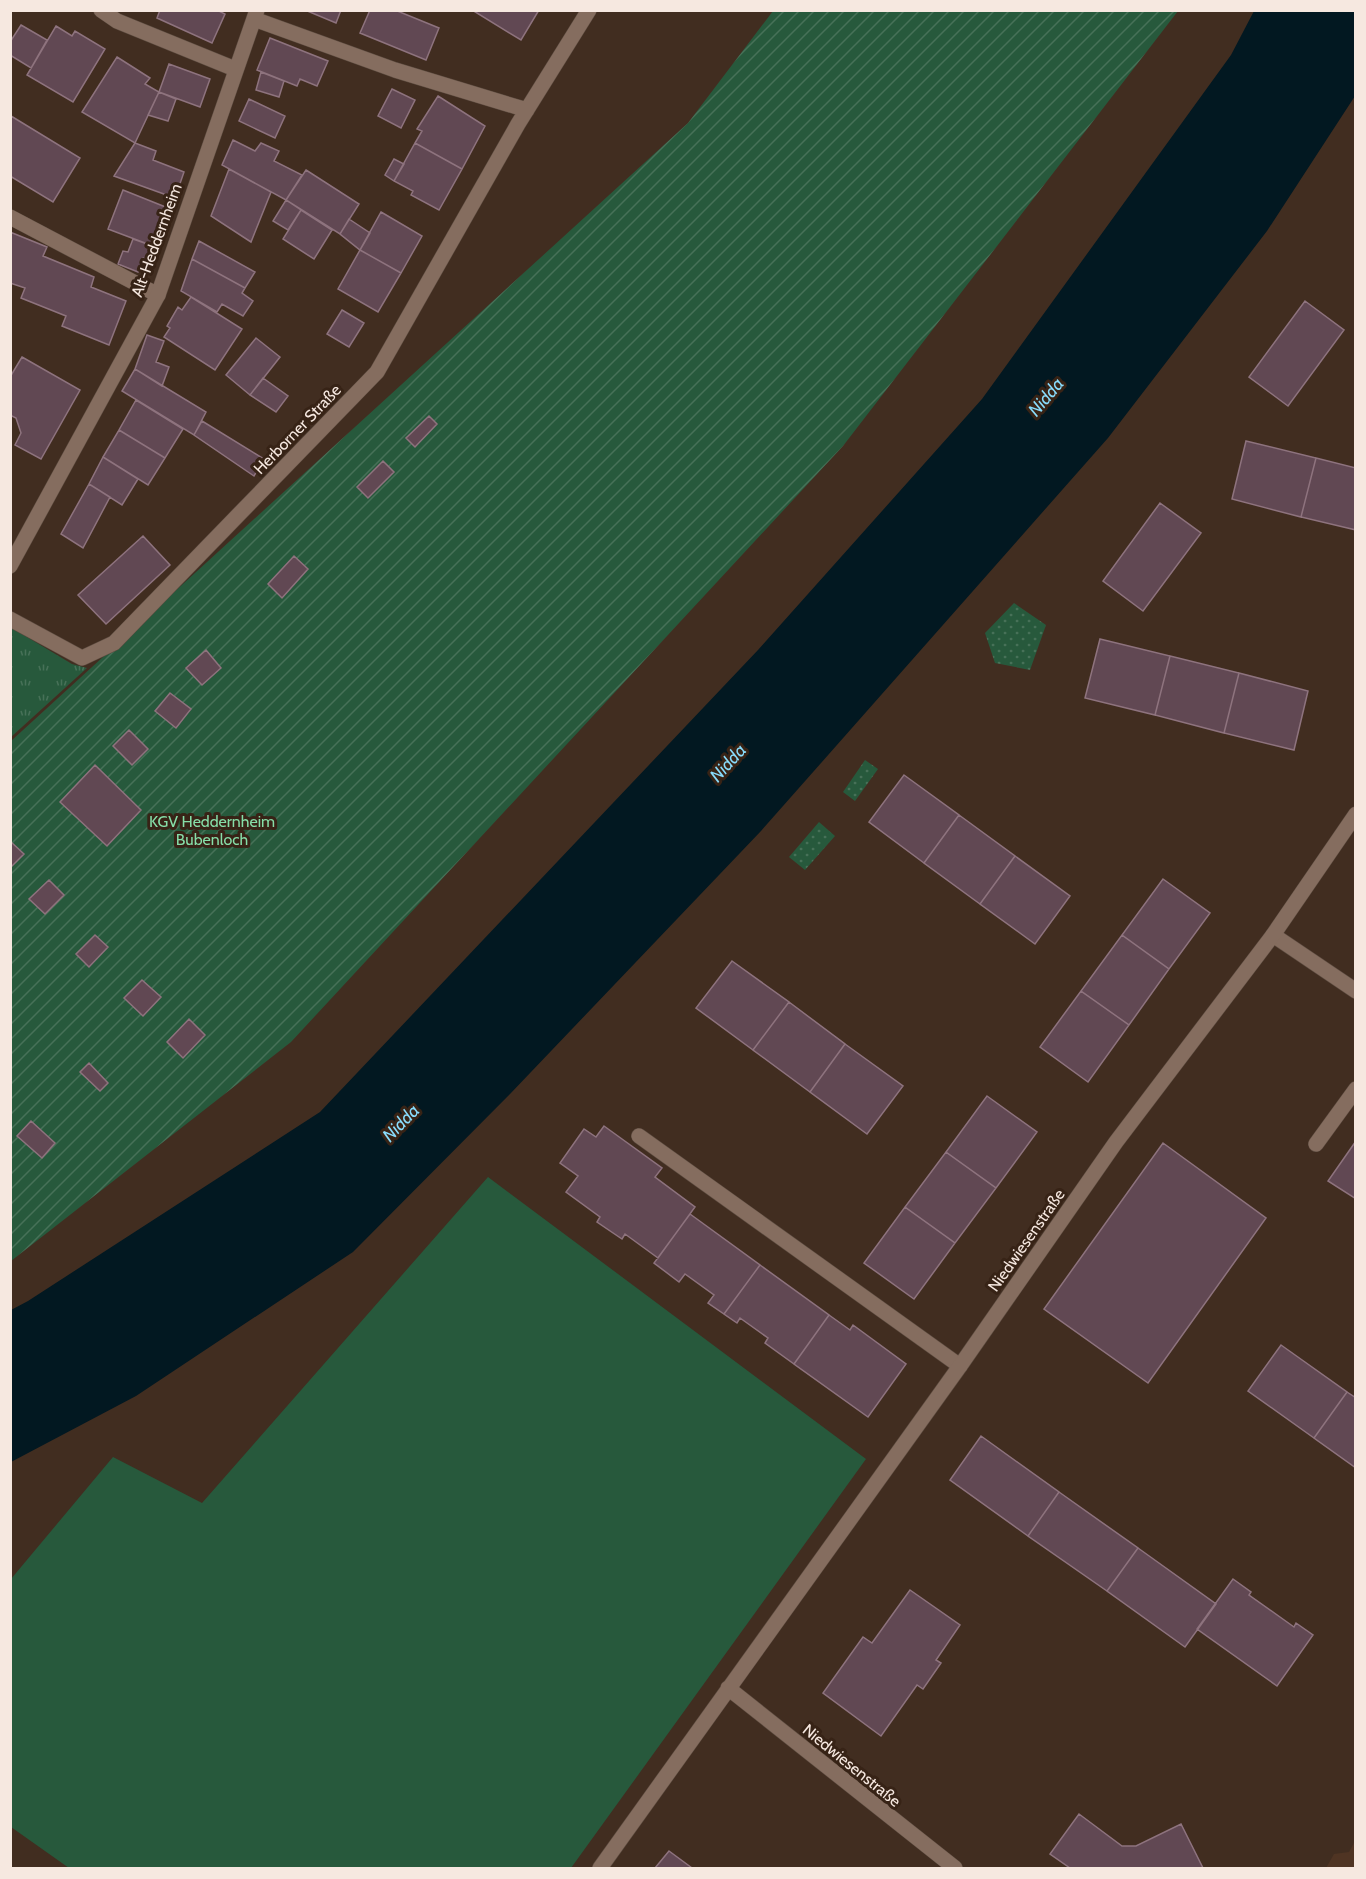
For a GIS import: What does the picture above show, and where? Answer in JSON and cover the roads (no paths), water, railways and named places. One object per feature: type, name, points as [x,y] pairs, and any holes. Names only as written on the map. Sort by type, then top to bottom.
[{"type":"street","points":[[101,10],[117,21],[235,69]]},
{"type":"street","name":"Herborner Straße","points":[[10,619],[82,658],[114,643],[377,372],[527,110],[589,10]]},
{"type":"street","points":[[256,15],[395,70],[527,110]]},
{"type":"street","name":"Alt-Heddernheim","points":[[10,566],[158,295],[235,69],[256,15]]},
{"type":"street","points":[[10,217],[158,295]]},
{"type":"street","name":"Niedwiesenstraße","points":[[600,1869],[960,1366],[1116,1142],[1273,935],[1356,814]]},
{"type":"street","points":[[1273,935],[1356,991]]},
{"type":"street","points":[[1316,1144],[1356,1089]]},
{"type":"street","points":[[639,1136],[960,1366]]},
{"type":"street","name":"Niedwiesenstraße","points":[[729,1688],[955,1869]]},
{"type":"water","name":"Nidda","points":[[1254,11],[1355,11],[1355,96],[1267,231],[1108,438],[761,831],[510,1094],[353,1252],[136,1396],[11,1462],[11,1310],[320,1112],[758,650],[982,399],[1231,55]]},
{"type":"park label","name":"KGV Heddernheim Bubenloch","points":[[212,830]]}]
